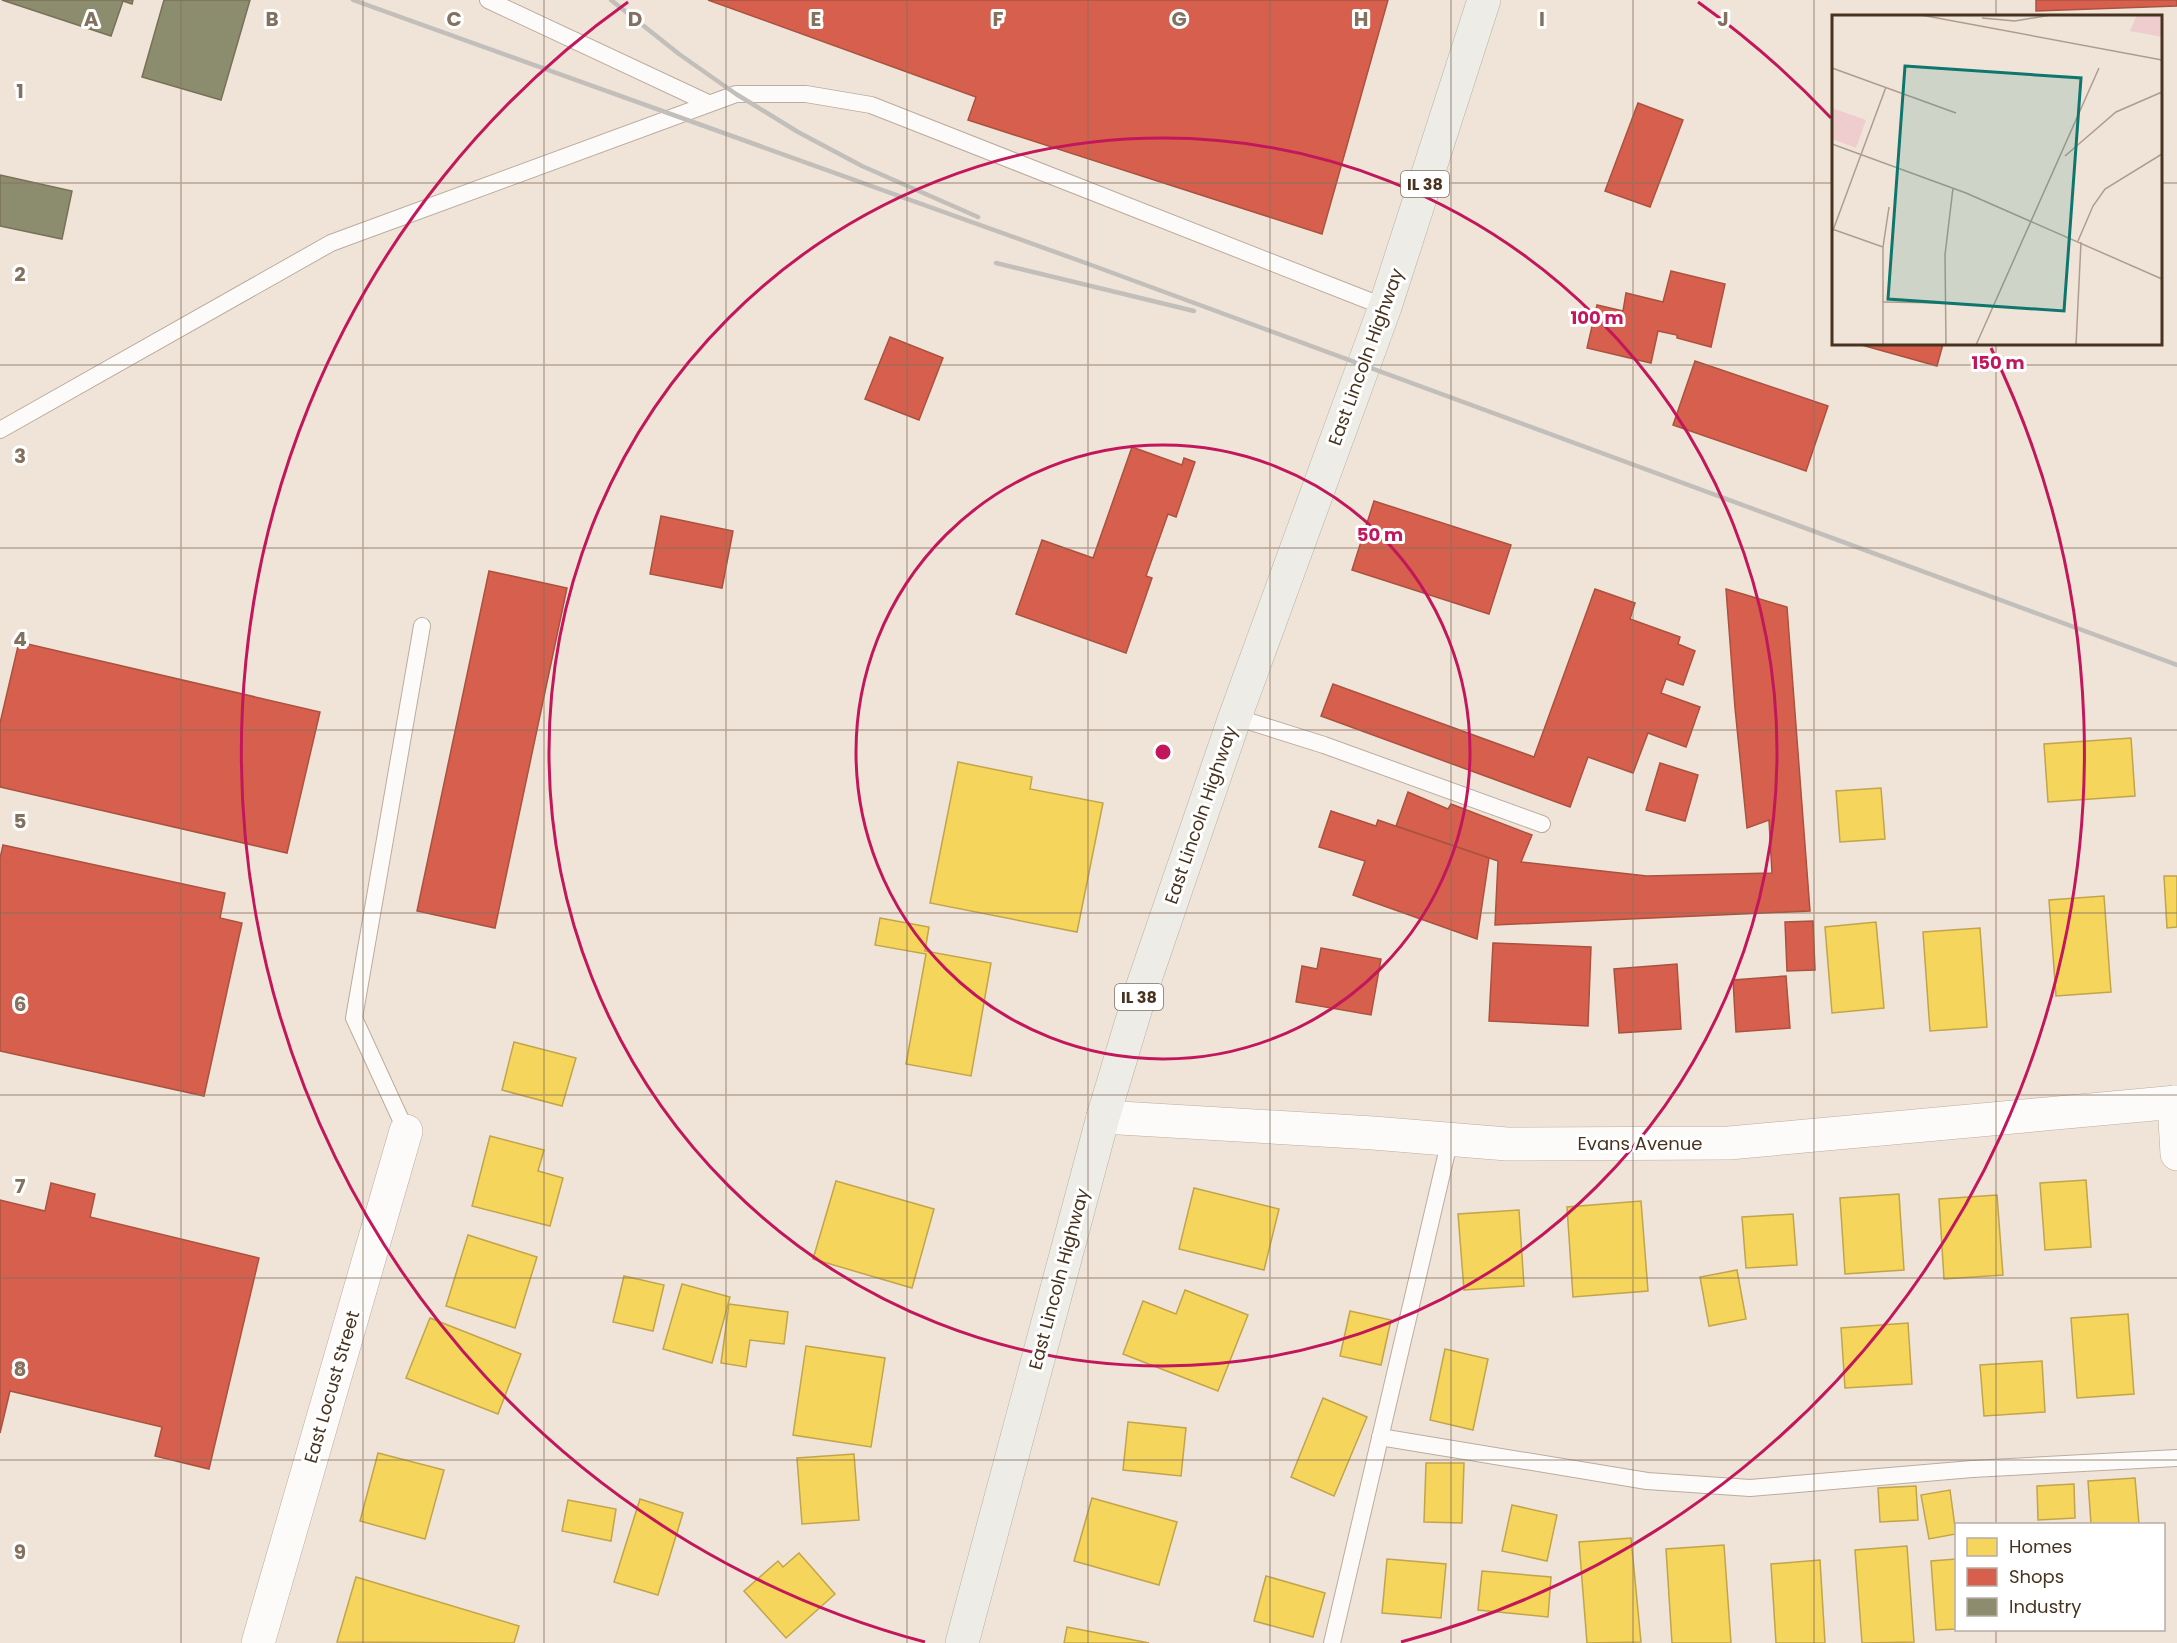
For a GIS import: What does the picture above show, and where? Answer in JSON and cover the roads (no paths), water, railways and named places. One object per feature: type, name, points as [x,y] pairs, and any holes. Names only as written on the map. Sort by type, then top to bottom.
[{"type":"main road","name":"East Lincoln Highway","points":[[962,1643],[1103,1117],[1141,991],[1235,717],[1385,307],[1484,0]]},
{"type":"street","name":"Evans Avenue","points":[[1103,1117],[1508,1144],[1729,1143],[2175,1102]]},
{"type":"street","points":[[2175,1102],[2177,1154]]},
{"type":"street","name":"East Locust Street","points":[[258,1643],[406,1131]]},
{"type":"lane","points":[[488,0],[708,103]]},
{"type":"lane","points":[[0,430],[331,243],[736,94],[806,94],[871,105],[1385,307]]},
{"type":"lane","points":[[406,1131],[354,1018],[422,626]]},
{"type":"lane","points":[[1235,717],[1324,745],[1542,824]]},
{"type":"lane","points":[[1332,1643],[1450,1139]]},
{"type":"lane","points":[[1380,1437],[1647,1481],[1750,1488],[1972,1469],[2177,1458]]},
{"type":"railway","points":[[353,0],[1083,262],[2177,665]]},
{"type":"railway","points":[[611,0],[679,54],[736,94],[798,132],[862,166],[978,217]]},
{"type":"railway","points":[[996,263],[1194,311]]}]
